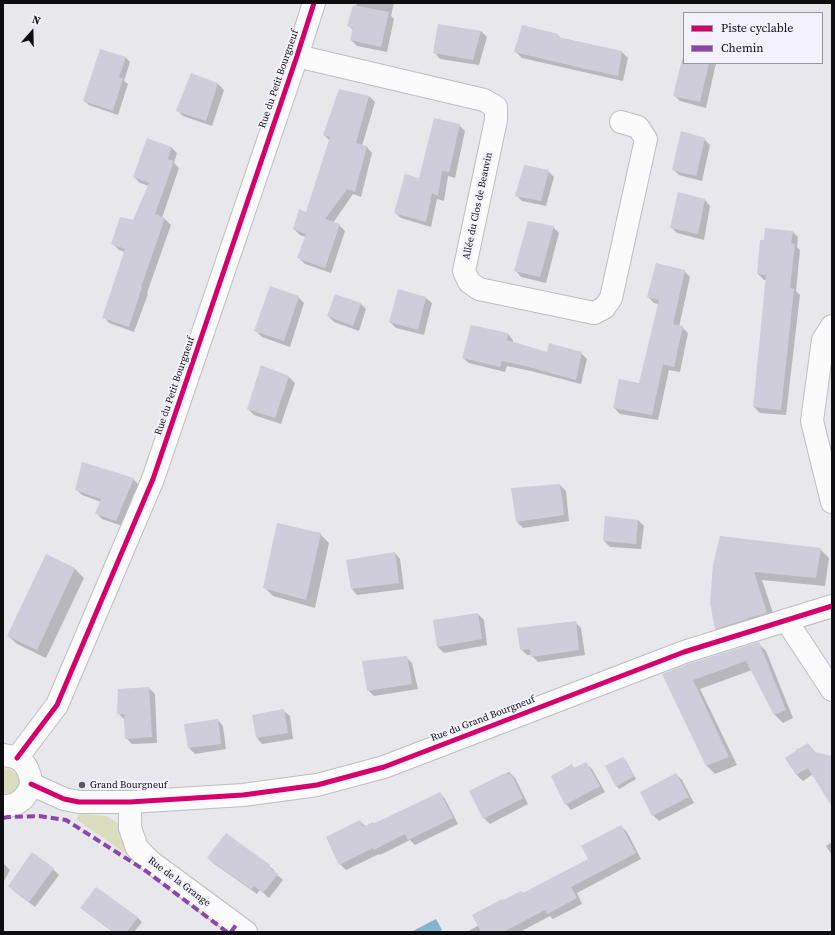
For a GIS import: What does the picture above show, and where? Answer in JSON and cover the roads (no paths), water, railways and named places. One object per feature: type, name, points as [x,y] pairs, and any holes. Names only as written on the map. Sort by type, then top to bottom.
[{"type":"street","name":"Rue du Petit Bourgneuf","points":[[31,784],[27,768],[22,761],[10,757],[57,705],[153,479],[314,3]]},
{"type":"street","name":"Allée du Clos de Beauvin","points":[[297,56],[484,100],[496,107],[496,120],[464,271],[469,282],[479,289],[594,313],[604,308],[611,298],[646,139],[638,127],[621,122]]},
{"type":"street","points":[[832,326],[823,340],[812,421],[832,502]]},
{"type":"street","name":"Rue du Grand Bourgneuf","points":[[130,802],[243,795],[317,785],[384,767],[684,652],[832,606]]},
{"type":"street","points":[[786,620],[832,690]]},
{"type":"street","points":[[3,806],[16,804],[23,799],[31,784],[64,799],[79,802],[130,802]]},
{"type":"street","name":"Rue de la Grange","points":[[130,802],[130,828],[137,848],[151,862],[246,932]]},
{"type":"water","points":[[436,919],[442,930],[438,932],[411,932]]},
{"type":"place","name":"Grand Bourgneuf","points":[[82,785]]}]
